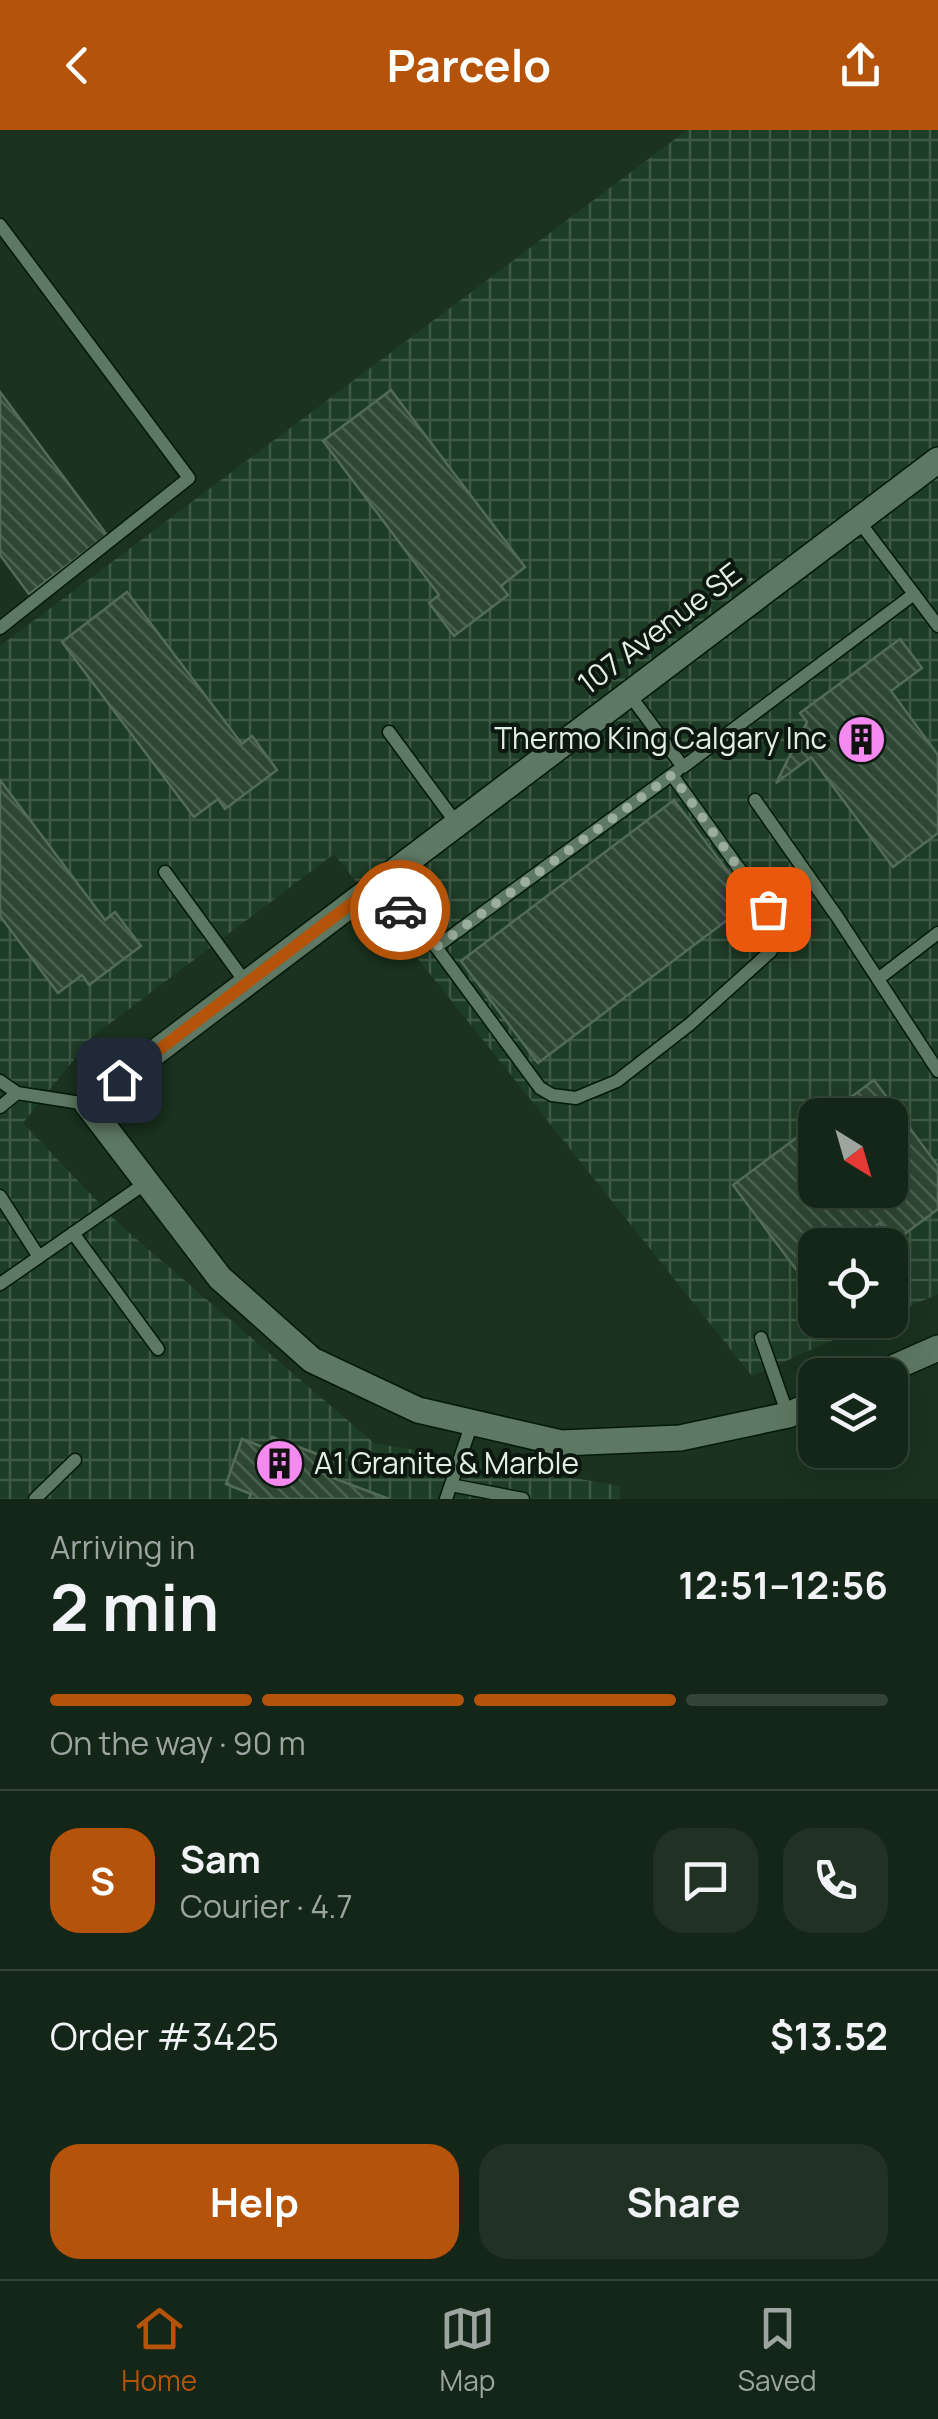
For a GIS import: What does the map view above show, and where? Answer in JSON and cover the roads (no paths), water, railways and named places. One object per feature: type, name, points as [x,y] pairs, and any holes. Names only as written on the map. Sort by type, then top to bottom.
[{"type":"street","name":"107 Avenue SE","points":[[87,1104],[938,460]]},
{"type":"street","points":[[87,1104],[220,1278],[312,1360],[418,1410],[561,1443],[680,1438],[798,1410]]},
{"type":"street","points":[[908,1361],[938,1348]]},
{"type":"lane","points":[[0,226],[189,478],[0,628]]},
{"type":"lane","points":[[858,520],[938,626]]},
{"type":"lane","points":[[436,947],[914,594]]},
{"type":"lane","points":[[376,885],[436,947],[540,1088],[552,1095],[576,1098],[617,1081],[690,1024],[771,951],[768,909],[629,694]]},
{"type":"lane","points":[[390,732],[458,824]]},
{"type":"lane","points":[[755,800],[938,1071]]},
{"type":"lane","points":[[165,872],[246,983]]},
{"type":"lane","points":[[878,979],[938,932]]},
{"type":"lane","points":[[0,1081],[16,1093],[87,1104]]},
{"type":"lane","points":[[0,1107],[16,1093]]},
{"type":"lane","points":[[0,1284],[147,1182]]},
{"type":"lane","points":[[0,1196],[39,1257]]},
{"type":"lane","points":[[73,1233],[158,1348]]},
{"type":"lane","points":[[760,1338],[788,1415]]},
{"type":"lane","points":[[472,1422],[448,1492],[523,1499]]},
{"type":"lane","points":[[35,1499],[76,1460]]},
{"type":"place","name":"Thermo King Calgary Inc","points":[[862,739]]},
{"type":"place","name":"A1 Granite & Marble","points":[[279,1464]]}]
